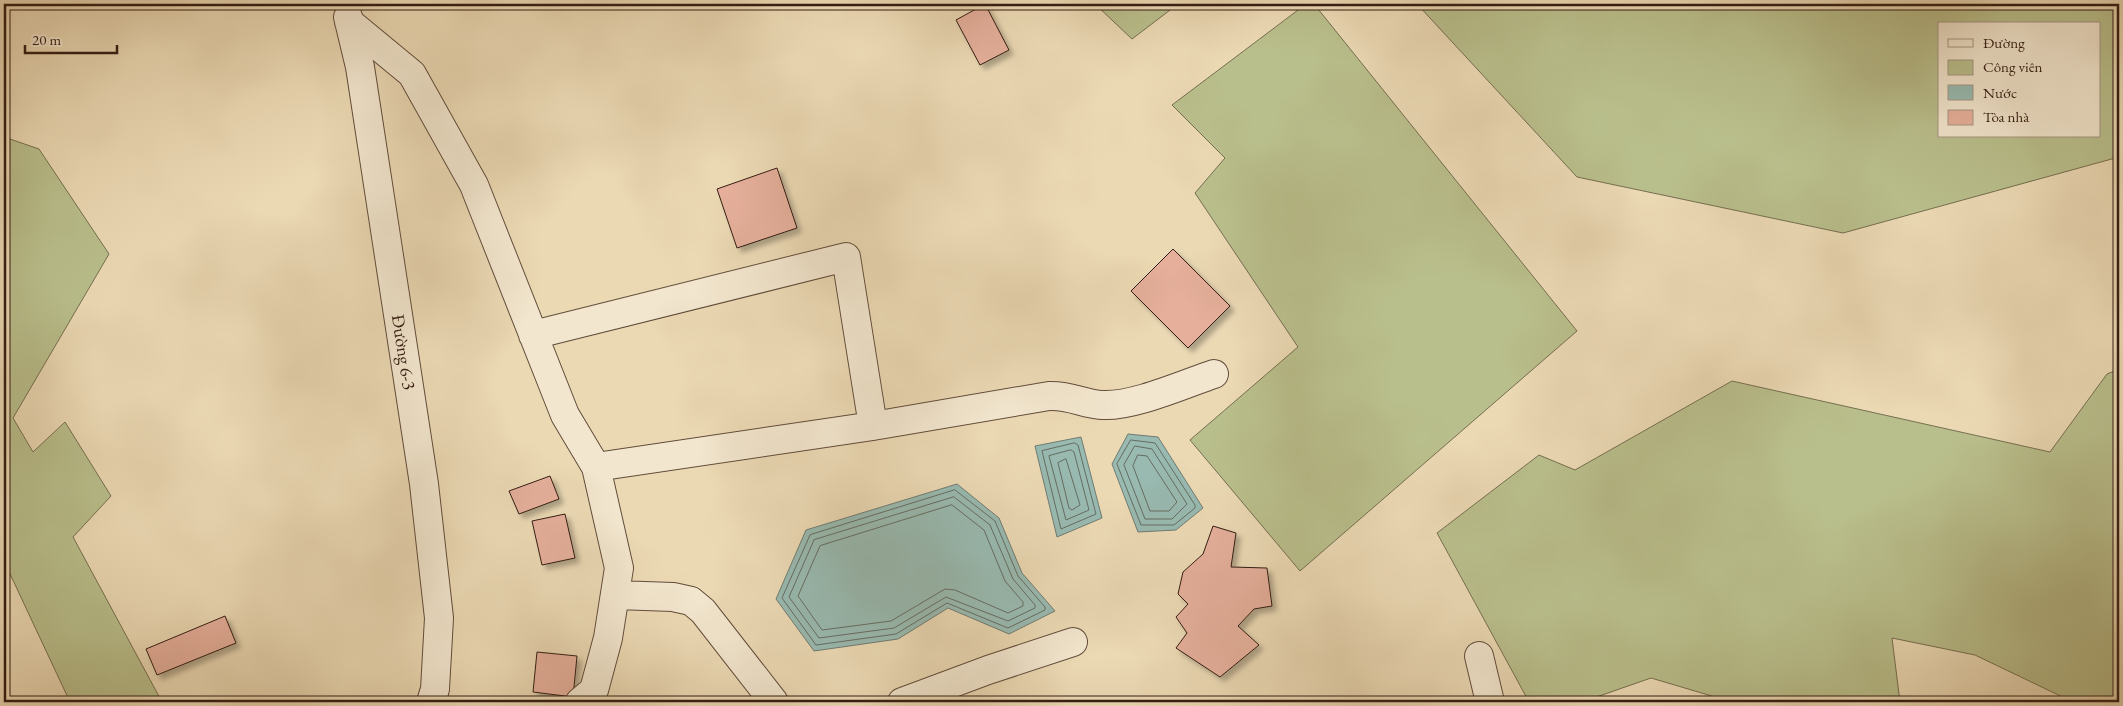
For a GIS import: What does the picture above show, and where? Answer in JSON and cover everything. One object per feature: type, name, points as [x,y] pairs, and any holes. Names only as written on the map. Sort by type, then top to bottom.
[{"type":"street","points":[[347,13],[412,74],[474,185],[565,415],[596,467],[619,568],[608,638],[594,690],[580,702]]},
{"type":"street","name":"Đường 6-3","points":[[347,13],[360,67],[424,484],[439,618],[435,690],[430,702]]},
{"type":"street","points":[[533,335],[846,257],[873,426]]},
{"type":"street","points":[[596,467],[873,426],[1049,396],[1066,395],[1101,405],[1124,404],[1214,374]]},
{"type":"street","points":[[616,595],[664,596],[691,601],[703,612],[774,702]]},
{"type":"street","points":[[902,702],[988,670],[1073,642]]},
{"type":"street","points":[[1480,656],[1490,702]]},
{"type":"green space","points":[[1095,4],[1178,4],[1132,39]]},
{"type":"green space","points":[[1306,4],[1314,4],[1577,331],[1300,571],[1190,440],[1298,347],[1195,193],[1225,158],[1172,105]]},
{"type":"green space","points":[[1417,4],[2119,4],[2119,157],[1843,233],[1577,177]]},
{"type":"green space","points":[[4,137],[39,149],[109,254],[13,418],[33,452],[65,422],[111,496],[73,537],[162,702],[70,702],[4,561]]},
{"type":"green space","points":[[2119,369],[2119,702],[2073,702],[1975,655],[1892,638],[1900,702],[1732,702],[1651,678],[1582,702],[1529,702],[1437,533],[1539,455],[1575,470],[1732,381],[2050,452],[2107,374]]},
{"type":"water","points":[[1128,434],[1158,437],[1203,508],[1176,530],[1138,532],[1112,464]]},
{"type":"water","points":[[1081,437],[1102,518],[1057,537],[1035,446]]},
{"type":"water","points":[[957,484],[999,518],[1022,573],[1055,611],[1009,634],[948,608],[898,639],[814,651],[776,599],[806,530]]},
{"type":"building","points":[[985,4],[1009,50],[980,65],[956,20]]},
{"type":"building","points":[[777,168],[797,228],[737,248],[717,189]]},
{"type":"building","points":[[1173,249],[1230,306],[1188,348],[1131,291]]},
{"type":"building","points":[[550,476],[559,499],[519,514],[509,491]]},
{"type":"building","points":[[565,514],[575,558],[542,565],[532,521]]},
{"type":"building","points":[[1213,526],[1236,533],[1231,567],[1267,568],[1272,606],[1254,609],[1238,626],[1259,645],[1220,677],[1176,648],[1187,633],[1176,617],[1188,604],[1178,594],[1183,572],[1203,554]]},
{"type":"building","points":[[225,616],[236,643],[157,675],[146,649]]},
{"type":"building","points":[[537,652],[577,656],[573,697],[533,692]]}]
